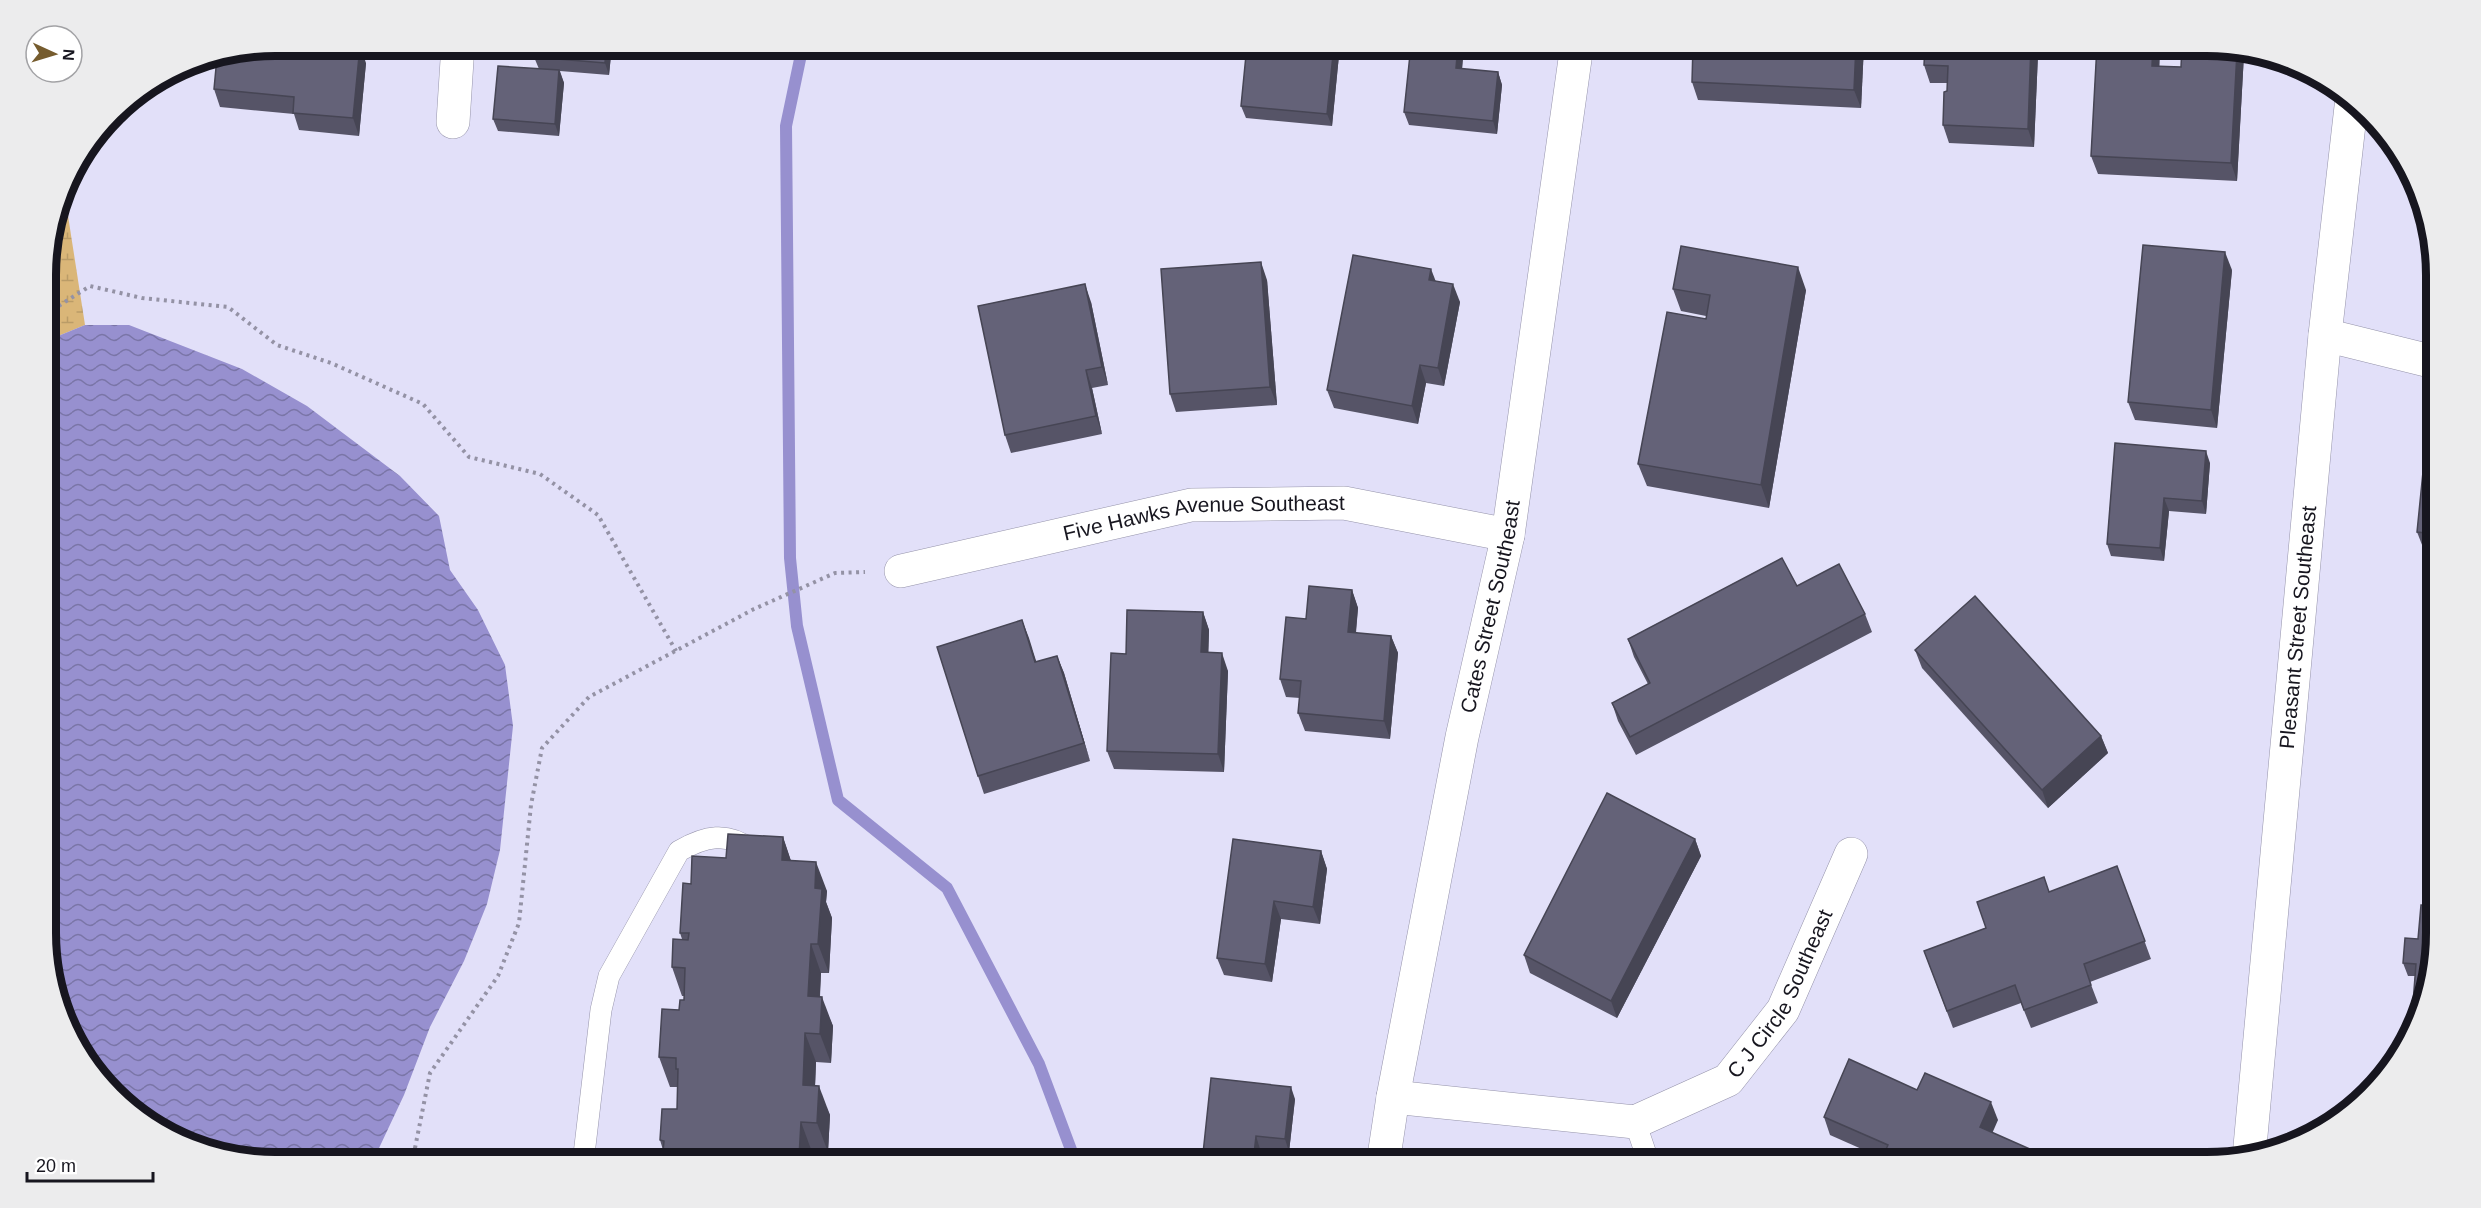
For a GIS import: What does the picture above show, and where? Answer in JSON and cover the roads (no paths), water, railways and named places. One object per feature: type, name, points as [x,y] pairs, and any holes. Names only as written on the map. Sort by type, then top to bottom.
[{"type":"street","points":[[453,122],[457,56]]},
{"type":"street","name":"Cates Street Southeast","points":[[1385,1152],[1393,1097],[1462,737],[1508,535],[1575,56]]},
{"type":"street","name":"Pleasant Street Southeast","points":[[2250,1148],[2325,335],[2351,110]]},
{"type":"street","points":[[2325,335],[2426,360]]},
{"type":"street","name":"Five Hawks Avenue Southeast","points":[[900,571],[1191,505],[1344,503],[1508,535]]},
{"type":"street","name":"C J Circle Southeast","points":[[1635,1122],[1728,1080],[1783,1010],[1851,854]]},
{"type":"street","points":[[1393,1097],[1635,1122]]},
{"type":"lane","points":[[584,1152],[601,1010],[609,976],[679,851],[699,839],[721,837],[751,849],[758,865]]},
{"type":"lane","points":[[1635,1122],[1645,1152]]},
{"type":"water","points":[[85,325],[129,325],[242,369],[307,406],[400,476],[439,516],[450,570],[478,610],[505,665],[513,726],[500,850],[487,904],[464,961],[430,1027],[404,1095],[377,1152],[246,1151],[191,1136],[153,1116],[110,1078],[92,1055],[72,1017],[63,990],[56,947],[56,337]]},
{"type":"waterway","points":[[801,56],[786,126],[790,558],[797,626],[838,800],[947,888],[1039,1064],[1072,1152]]}]
